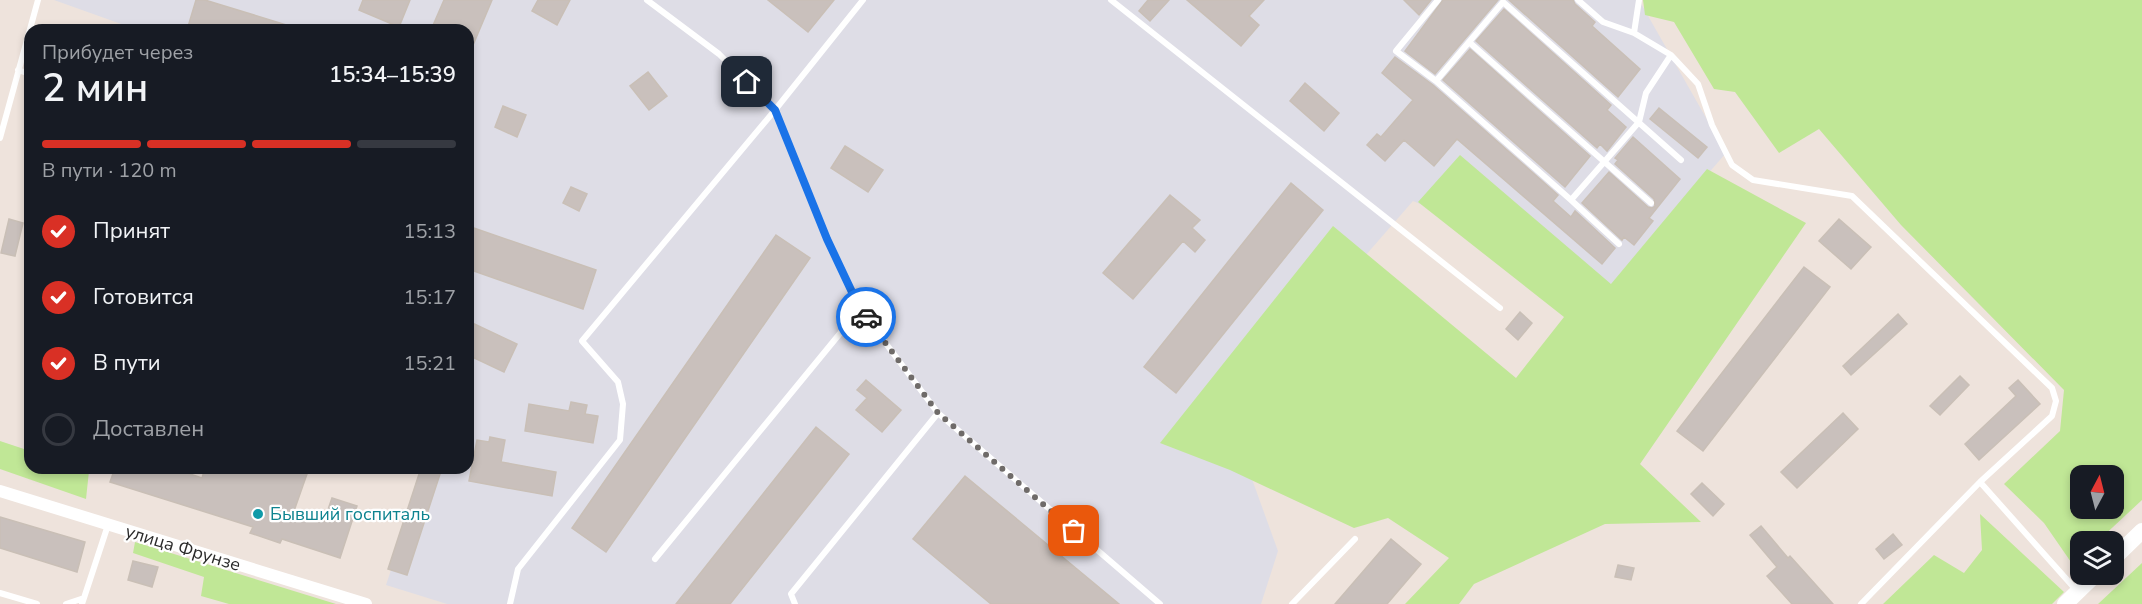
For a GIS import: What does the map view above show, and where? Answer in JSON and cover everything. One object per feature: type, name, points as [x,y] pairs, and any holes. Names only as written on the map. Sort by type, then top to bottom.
[{"type":"main road","points":[[2124,549],[2141,535]]},
{"type":"main road","points":[[2065,604],[2085,585]]},
{"type":"street","name":"улица Фрунзе","points":[[0,492],[350,601],[366,604]]},
{"type":"lane","points":[[31,24],[38,0]]},
{"type":"lane","points":[[647,0],[719,54],[775,110],[827,239],[860,309],[938,413],[1160,604]]},
{"type":"lane","points":[[510,604],[519,570],[620,440],[623,404],[618,382],[582,341],[775,110],[863,0]]},
{"type":"lane","points":[[1111,0],[1500,308]]},
{"type":"lane","points":[[1438,0],[1396,51],[1436,81],[1619,243]]},
{"type":"lane","points":[[1578,0],[1603,22],[1634,33],[1671,55],[1698,84],[1712,125],[1732,165],[1754,180],[1852,196],[2052,388],[2056,401],[2052,416],[1980,482],[1861,604]]},
{"type":"lane","points":[[1634,33],[1639,0]]},
{"type":"lane","points":[[1436,81],[1504,1],[1681,160]]},
{"type":"lane","points":[[1469,42],[1652,203]]},
{"type":"lane","points":[[0,138],[24,49]]},
{"type":"lane","points":[[1571,200],[1639,122],[1646,93],[1671,55]]},
{"type":"lane","points":[[18,70],[24,72]]},
{"type":"lane","points":[[655,559],[860,309]]},
{"type":"lane","points":[[795,604],[791,594],[938,413]]},
{"type":"lane","points":[[1980,482],[2078,592]]},
{"type":"lane","points":[[66,604],[83,601],[108,525]]},
{"type":"lane","points":[[1292,604],[1355,539]]},
{"type":"lane","points":[[0,593],[37,604]]},
{"type":"shaded area","points":[[54,0],[1639,0],[1726,153],[1612,284],[1413,201],[1228,413],[1278,551],[1261,604],[447,604],[386,585],[423,474],[474,474],[474,24],[121,24]]},
{"type":"green space","points":[[1643,0],[2142,0],[2142,500],[2124,517],[2124,465],[2070,465],[2070,519],[2122,519],[2109,531],[2070,531],[2070,561],[2044,523],[2004,484],[2060,431],[2064,390],[1901,225],[1819,129],[1779,153],[1735,92],[1714,89],[1674,22],[1645,15]]},
{"type":"green space","points":[[1460,155],[1611,284],[1707,169],[1806,223],[1640,464],[1701,522],[1605,524],[1474,584],[1459,604],[1405,604],[1449,558],[1388,518],[1354,528],[1230,470],[1160,443],[1333,226],[1516,378],[1564,317],[1418,202]]},
{"type":"green space","points":[[0,441],[24,449],[24,474],[89,474],[86,499],[0,469]]},
{"type":"green space","points":[[1980,514],[2064,592],[2052,604],[1883,604],[1934,555],[1964,573],[1982,550]]},
{"type":"green space","points":[[135,542],[336,604],[229,604],[201,596],[204,577],[133,553]]},
{"type":"green space","points":[[2142,563],[2142,604],[2098,604],[2118,585],[2124,585],[2124,580]]},
{"type":"building","points":[[196,0],[205,0],[283,24],[189,24]]},
{"type":"building","points":[[363,0],[410,0],[400,24],[392,24],[359,10]]},
{"type":"building","points":[[444,0],[492,0],[474,43],[474,24],[434,24]]},
{"type":"building","points":[[538,0],[570,0],[557,25],[532,11]]},
{"type":"building","points":[[768,0],[834,0],[808,32]]},
{"type":"building","points":[[1148,0],[1169,0],[1150,21],[1139,11]]},
{"type":"building","points":[[1187,0],[1264,0],[1249,16],[1259,25],[1241,46]]},
{"type":"building","points":[[1404,0],[1431,0],[1419,15]]},
{"type":"building","points":[[1443,0],[1498,0],[1435,74],[1405,51]]},
{"type":"building","points":[[1509,0],[1573,0],[1595,22],[1592,26],[1640,69],[1618,97]]},
{"type":"building","points":[[1504,9],[1611,105],[1607,110],[1626,127],[1607,151],[1600,144],[1597,148],[1476,41]]},
{"type":"building","points":[[1470,49],[1590,156],[1565,187],[1443,80]]},
{"type":"building","points":[[1395,57],[1433,85],[1558,195],[1553,201],[1571,217],[1575,211],[1615,248],[1602,264],[1457,139],[1434,166],[1404,140],[1385,161],[1367,145],[1377,134],[1381,137],[1413,100],[1382,73]]},
{"type":"building","points":[[648,72],[667,96],[649,110],[630,86]]},
{"type":"building","points":[[1305,83],[1339,113],[1324,131],[1290,101]]},
{"type":"building","points":[[503,106],[526,115],[517,137],[495,127]]},
{"type":"building","points":[[1659,108],[1707,147],[1698,158],[1650,119]]},
{"type":"building","points":[[1633,137],[1680,179],[1649,218],[1653,221],[1634,245],[1624,237],[1622,240],[1582,203],[1609,172],[1648,207],[1655,206],[1654,199],[1615,164],[1618,160],[1615,158]]},
{"type":"building","points":[[845,146],[883,170],[868,192],[831,168]]},
{"type":"building","points":[[1291,183],[1323,210],[1176,393],[1144,367]]},
{"type":"building","points":[[571,187],[587,194],[579,211],[563,203]]},
{"type":"building","points":[[1170,195],[1200,220],[1192,228],[1205,240],[1195,252],[1183,241],[1133,299],[1103,273]]},
{"type":"building","points":[[9,219],[23,223],[15,256],[1,253]]},
{"type":"building","points":[[1839,219],[1871,247],[1851,269],[1819,241]]},
{"type":"building","points":[[474,228],[596,270],[583,309],[474,271]]},
{"type":"building","points":[[776,235],[810,258],[606,552],[572,528]]},
{"type":"building","points":[[1804,267],[1830,287],[1703,451],[1677,431]]},
{"type":"building","points":[[1520,312],[1532,323],[1518,340],[1506,329]]},
{"type":"building","points":[[1898,314],[1907,324],[1851,375],[1843,366]]},
{"type":"building","points":[[474,324],[517,344],[504,372],[474,358]]},
{"type":"building","points":[[1960,376],[1969,385],[1940,415],[1930,406]]},
{"type":"building","points":[[866,380],[901,410],[882,432],[856,410],[867,398],[857,390]]},
{"type":"building","points":[[2018,380],[2040,404],[1979,460],[1965,444],[2016,396],[2009,388]]},
{"type":"building","points":[[571,402],[587,405],[585,414],[598,416],[593,443],[525,431],[529,404],[569,411]]},
{"type":"building","points":[[1843,413],[1858,429],[1797,488],[1781,472]]},
{"type":"building","points":[[816,427],[849,454],[730,604],[676,604]]},
{"type":"building","points":[[490,437],[505,440],[501,462],[556,472],[552,496],[469,481],[470,474],[474,474],[477,440],[489,442]]},
{"type":"building","name":"Бывший госпиталь","points":[[113,474],[190,474],[202,478],[203,474],[307,474],[294,511],[324,521],[332,498],[357,506],[340,558],[282,539],[280,543],[250,533],[253,527],[110,482]]},
{"type":"building","points":[[419,474],[440,474],[407,575],[388,569]]},
{"type":"building","points":[[965,476],[1119,604],[991,604],[913,539]]},
{"type":"building","points":[[1702,483],[1724,504],[1713,516],[1691,494]]},
{"type":"building","points":[[0,517],[85,542],[77,572],[0,548]]},
{"type":"building","points":[[1761,526],[1788,558],[1790,556],[1833,604],[1792,604],[1767,576],[1777,567],[1750,535]]},
{"type":"building","points":[[1893,534],[1902,545],[1884,559],[1876,549]]},
{"type":"building","points":[[1391,539],[1421,564],[1387,604],[1335,604]]},
{"type":"building","points":[[133,561],[158,567],[152,587],[128,580]]},
{"type":"building","points":[[1618,565],[1634,568],[1631,580],[1615,577]]},
{"type":"way so far","points":[[866,317],[938,413],[1074,531]]},
{"type":"place","name":"Бывший госпиталь","points":[[258,514]]},
{"type":"route","points":[[747,82],[775,110],[827,239],[866,317]]}]
